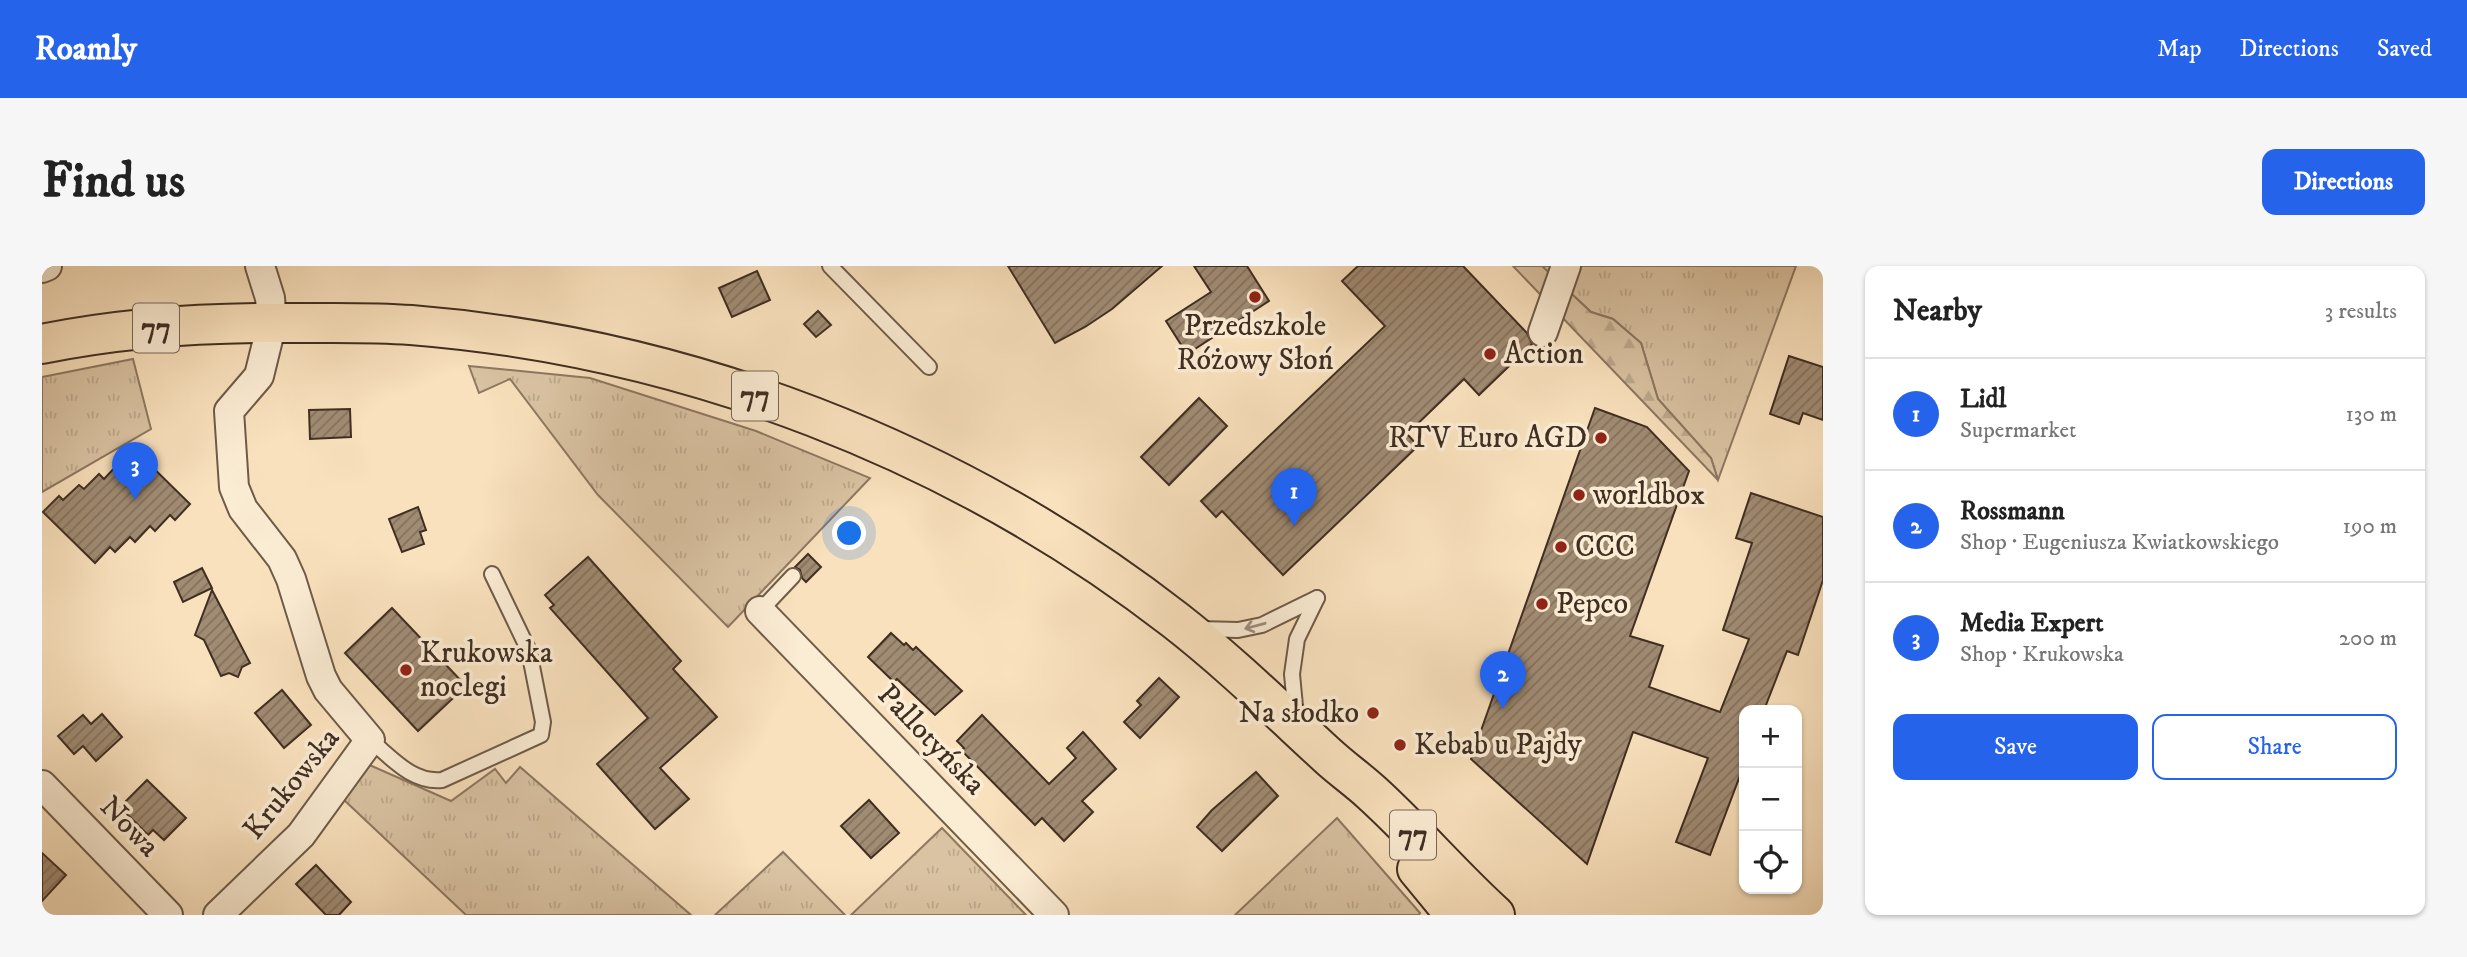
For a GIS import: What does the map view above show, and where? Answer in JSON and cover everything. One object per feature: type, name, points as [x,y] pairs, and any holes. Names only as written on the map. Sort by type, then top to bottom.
[{"type":"main road","name":"77","points":[[42,344],[134,330],[272,323],[393,324],[509,337],[648,364],[741,391],[829,423],[955,480],[1093,561],[1186,629],[1226,661],[1373,794],[1495,915]]},
{"type":"main road","name":"77","points":[[1329,757],[1363,806],[1455,915]]},
{"type":"street","points":[[42,268],[47,266]]},
{"type":"street","name":"Krukowska","points":[[218,915],[301,835],[370,740],[328,690],[282,559],[243,509],[234,487],[229,411],[259,376],[272,323],[270,299],[260,266]]},
{"type":"street","points":[[1543,332],[1566,266]]},
{"type":"street","name":"Pallotyńska","points":[[760,611],[1054,915]]},
{"type":"street","name":"Nowa","points":[[42,785],[168,915]]},
{"type":"lane","points":[[830,266],[929,367]]},
{"type":"lane","points":[[370,740],[413,775],[429,781],[442,780],[541,735],[543,722],[529,651],[492,574]]},
{"type":"lane","points":[[760,611],[793,576]]},
{"type":"lane","points":[[1186,629],[1238,630],[1262,625],[1317,598],[1297,639],[1292,674],[1296,725]]},
{"type":"green space","points":[[1513,266],[1542,266],[1591,312],[1613,319],[1641,343],[1658,399],[1711,458],[1718,480]]},
{"type":"green space","points":[[1542,266],[1796,266],[1718,480],[1711,458],[1658,399],[1641,343],[1613,319],[1591,312]]},
{"type":"green space","points":[[133,359],[151,429],[42,492],[42,377]]},
{"type":"green space","points":[[469,366],[590,378],[756,431],[870,478],[728,627],[598,495],[510,379],[479,393]]},
{"type":"green space","points":[[365,763],[451,801],[495,769],[506,783],[520,767],[691,915],[466,915],[342,798]]},
{"type":"green space","points":[[1337,818],[1419,915],[1235,915]]},
{"type":"green space","points":[[942,828],[1026,915],[851,915]]},
{"type":"green space","points":[[783,852],[845,915],[715,915]]},
{"type":"building","points":[[1008,266],[1162,266],[1112,309],[1055,343]]},
{"type":"building","points":[[1194,266],[1247,266],[1269,301],[1187,354],[1166,321],[1211,292]]},
{"type":"building","points":[[1358,266],[1463,266],[1527,333],[1532,344],[1479,395],[1464,379],[1407,434],[1418,446],[1283,575],[1222,511],[1216,517],[1201,501],[1385,326],[1342,281]]},
{"type":"building","points":[[757,271],[770,300],[732,317],[719,288]]},
{"type":"building","points":[[818,311],[831,325],[816,337],[804,324]]},
{"type":"building","points":[[1789,356],[1823,367],[1823,420],[1803,413],[1799,424],[1770,414]]},
{"type":"building","points":[[1199,398],[1227,426],[1169,485],[1141,457]]},
{"type":"building","points":[[1595,408],[1647,427],[1689,471],[1630,636],[1663,646],[1649,687],[1720,712],[1749,639],[1723,630],[1752,543],[1736,538],[1751,493],[1823,517],[1823,580],[1798,655],[1787,651],[1766,705],[1739,705],[1739,778],[1710,855],[1676,842],[1708,758],[1633,732],[1587,864],[1471,759]]},
{"type":"building","points":[[350,409],[351,437],[310,439],[309,410]]},
{"type":"building","points":[[138,453],[190,504],[175,520],[170,515],[155,531],[150,526],[135,542],[130,537],[115,552],[110,547],[95,563],[43,512],[59,496],[63,500],[79,485],[84,489],[99,474],[104,479],[118,464],[123,468]]},
{"type":"building","points":[[418,507],[426,530],[420,532],[424,544],[402,552],[389,519]]},
{"type":"building","points":[[808,554],[821,567],[806,582],[800,570],[795,567]]},
{"type":"building","points":[[588,557],[681,661],[673,669],[717,717],[660,768],[689,799],[655,829],[597,764],[648,718],[550,608],[554,605],[545,595]]},
{"type":"building","points":[[202,568],[212,588],[183,602],[174,582]]},
{"type":"building","points":[[212,590],[250,663],[242,667],[238,677],[229,673],[221,676],[204,640],[195,635]]},
{"type":"building","points":[[392,608],[466,686],[418,731],[345,653]]},
{"type":"building","points":[[891,633],[904,645],[906,643],[913,650],[916,647],[962,691],[935,715],[897,679],[894,682],[868,657]]},
{"type":"building","points":[[1159,678],[1179,697],[1140,738],[1124,722],[1141,705],[1137,701]]},
{"type":"building","points":[[282,690],[311,725],[284,748],[255,713]]},
{"type":"building","points":[[102,714],[122,737],[96,761],[83,746],[74,754],[58,736],[83,715],[91,724]]},
{"type":"building","points":[[982,715],[1049,784],[1076,758],[1067,748],[1083,732],[1116,769],[1082,801],[1093,812],[1064,841],[1042,818],[1035,825],[961,750],[964,748],[957,741]]},
{"type":"building","points":[[1256,772],[1278,796],[1222,851],[1197,827],[1212,810]]},
{"type":"building","points":[[147,780],[186,818],[164,840],[153,830],[148,835],[120,807]]},
{"type":"building","points":[[869,800],[899,833],[871,858],[841,826]]},
{"type":"building","points":[[42,853],[66,875],[42,901]]},
{"type":"building","points":[[316,865],[351,902],[339,915],[326,915],[296,884]]},
{"type":"place","name":"Przedszkole Różowy Słoń","points":[[1255,297]]},
{"type":"place","name":"Action","points":[[1490,354]]},
{"type":"place","name":"RTV Euro AGD","points":[[1601,438]]},
{"type":"place","name":"worldbox","points":[[1579,495]]},
{"type":"place","name":"Media Expert","points":[[135,500]]},
{"type":"place","name":"Lidl","points":[[1294,526]]},
{"type":"place","name":"CCC","points":[[1561,547]]},
{"type":"place","name":"Pepco","points":[[1542,604]]},
{"type":"place","name":"Krukowska noclegi","points":[[406,670]]},
{"type":"place","name":"Rossmann","points":[[1503,709]]},
{"type":"place","name":"Na słodko","points":[[1373,713]]},
{"type":"place","name":"Kebab u Pajdy","points":[[1400,745]]}]
